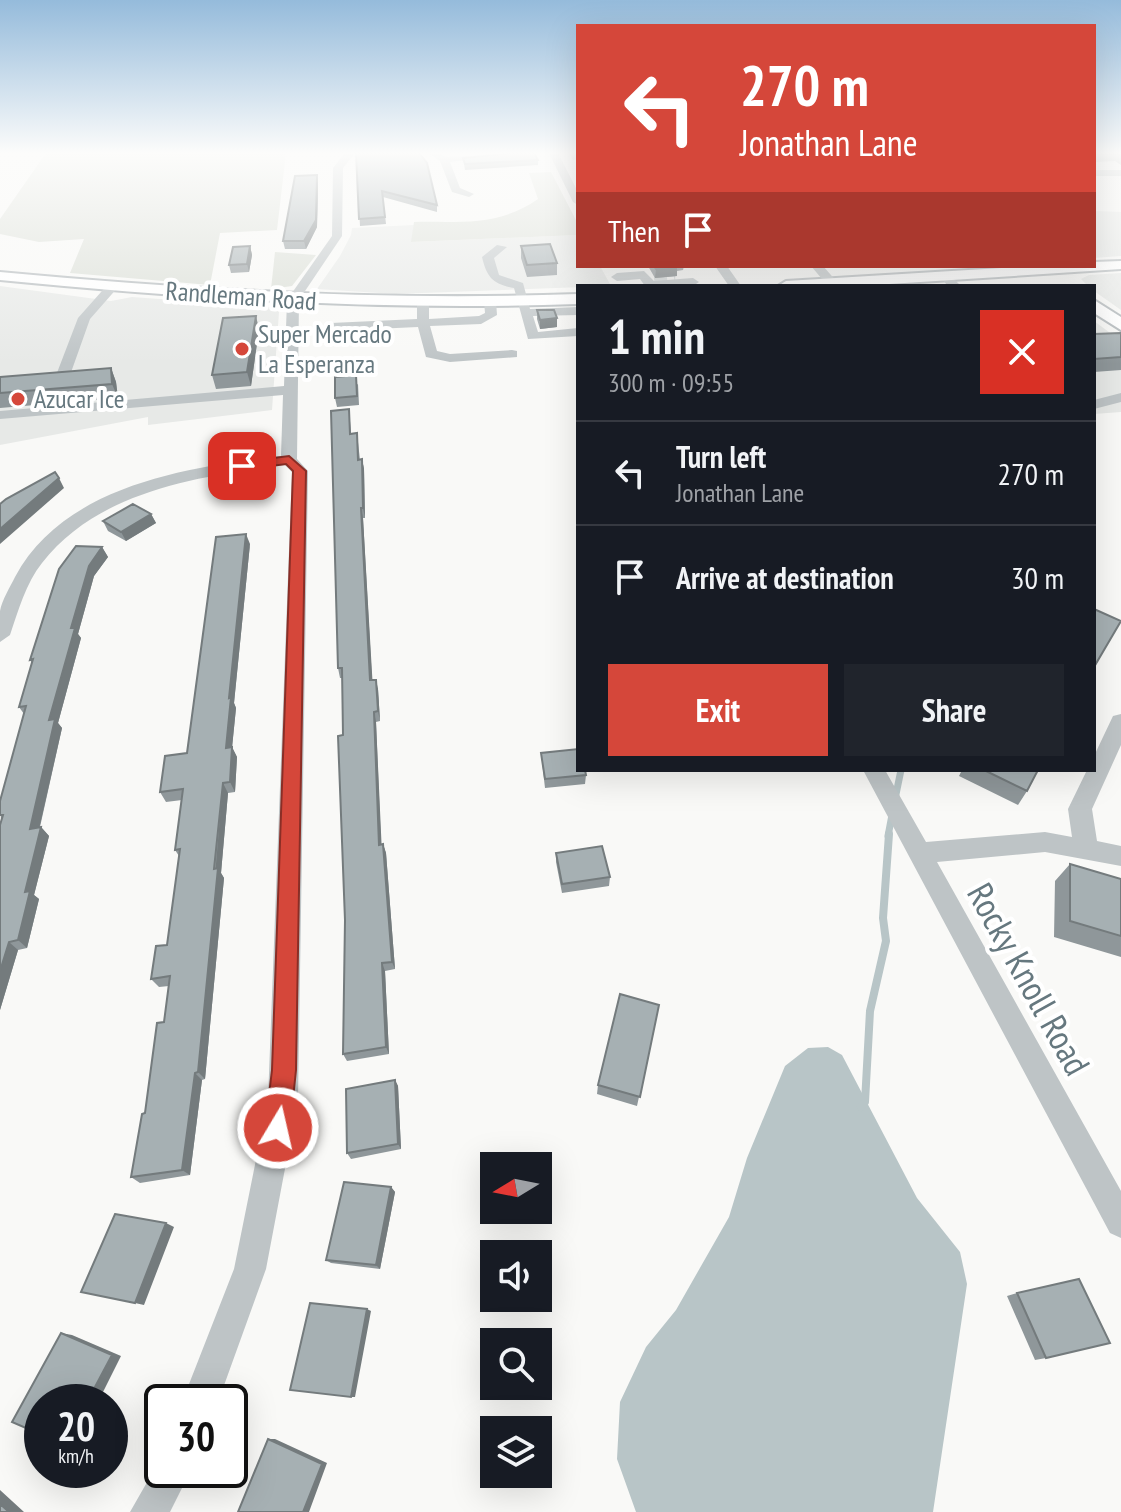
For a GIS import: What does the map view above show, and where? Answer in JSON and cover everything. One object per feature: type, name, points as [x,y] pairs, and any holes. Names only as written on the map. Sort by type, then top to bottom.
[{"type":"main road","points":[[1096,266],[1121,265]]},
{"type":"main road","points":[[822,284],[950,281],[1043,268],[1065,284]]},
{"type":"main road","name":"Randleman Road","points":[[0,276],[293,300],[490,301],[525,307],[576,299]]},
{"type":"main road","points":[[1096,306],[1121,325]]},
{"type":"street","points":[[207,1384],[250,1269],[283,1100],[300,471],[289,460],[293,300],[337,236],[337,224]]},
{"type":"street","points":[[501,247],[488,257],[493,277],[500,283],[519,286],[533,336],[576,332]]},
{"type":"street","points":[[616,276],[644,275],[650,282],[694,284]]},
{"type":"street","points":[[675,276],[689,275],[694,284]]},
{"type":"street","points":[[62,378],[84,318],[113,286]]},
{"type":"street","points":[[331,327],[489,318],[490,301]]},
{"type":"street","points":[[423,302],[423,322],[431,354],[438,358],[512,354]]},
{"type":"street","points":[[525,307],[576,311]]},
{"type":"street","points":[[0,415],[291,390]]},
{"type":"street","points":[[1096,404],[1121,397]]},
{"type":"street","points":[[0,635],[11,603],[35,559],[75,521],[130,492],[183,474],[289,460]]},
{"type":"street","points":[[1086,850],[1080,809],[1121,722]]},
{"type":"street","name":"Rocky Knoll Road","points":[[875,772],[1121,1222]]},
{"type":"street","points":[[919,853],[1045,842],[1121,856]]},
{"type":"street","points":[[149,1512],[162,1488]]},
{"type":"shaded area","points":[[0,224],[278,224],[277,230],[220,233],[210,285],[70,273],[84,239],[39,242],[0,234]]},
{"type":"shaded area","points":[[414,224],[576,224],[576,235],[411,242]]},
{"type":"shaded area","points":[[1096,224],[1121,224],[1121,256],[1096,258]]},
{"type":"shaded area","points":[[414,225],[412,242],[576,235],[576,268],[601,268],[610,284],[395,294],[317,289],[340,256],[352,228]]},
{"type":"shaded area","points":[[275,252],[316,255],[292,286],[271,289]]},
{"type":"shaded area","points":[[1121,273],[1121,310],[1096,292],[1096,284],[1086,284],[1081,279],[1089,275]]},
{"type":"shaded area","points":[[0,286],[111,301],[132,297],[271,307],[279,312],[272,410],[148,425],[148,417],[0,445]]},
{"type":"shaded area","points":[[1096,322],[1121,341],[1121,412],[1096,414]]},
{"type":"shaded area","points":[[828,1047],[842,1055],[917,1198],[960,1252],[967,1284],[933,1512],[636,1512],[617,1459],[620,1402],[646,1347],[676,1310],[729,1217],[747,1158],[785,1066],[808,1048]]},
{"type":"building","points":[[286,224],[314,224],[304,241],[283,241]]},
{"type":"building","points":[[550,244],[557,263],[527,265],[521,246]]},
{"type":"building","points":[[250,246],[247,264],[229,265],[233,247]]},
{"type":"building","points":[[537,310],[554,310],[557,318],[540,320]]},
{"type":"building","points":[[256,316],[247,372],[212,375],[223,318]]},
{"type":"building","points":[[1121,333],[1121,357],[1096,359],[1096,334]]},
{"type":"building","points":[[111,368],[112,384],[0,393],[0,377]]},
{"type":"building","points":[[356,375],[357,396],[335,398],[335,377]]},
{"type":"building","points":[[349,409],[350,434],[357,433],[358,460],[362,459],[361,508],[370,680],[376,680],[378,711],[374,712],[379,845],[383,844],[392,962],[382,963],[386,1047],[343,1054],[345,920],[338,736],[343,735],[342,668],[338,668],[331,411]]},
{"type":"building","points":[[55,472],[59,478],[0,529],[0,504]]},
{"type":"building","points":[[133,504],[151,514],[121,532],[103,521]]},
{"type":"building","points":[[246,534],[229,698],[226,748],[232,747],[230,782],[223,783],[198,1072],[195,1073],[182,1170],[131,1177],[142,1114],[145,1113],[157,1023],[164,1022],[170,976],[151,979],[156,946],[167,945],[180,849],[175,850],[183,789],[160,792],[165,756],[187,753],[216,537]]},
{"type":"building","points":[[76,546],[102,547],[89,566],[71,628],[75,628],[49,720],[55,719],[30,829],[41,827],[25,892],[30,891],[18,940],[9,942],[0,971],[0,825],[3,815],[0,815],[0,801],[26,706],[19,707],[33,659],[30,660],[59,569]]},
{"type":"building","points":[[1096,610],[1121,621],[1096,664]]},
{"type":"building","points":[[576,749],[576,772],[585,772],[586,775],[545,779],[541,753]]},
{"type":"building","points":[[988,772],[1037,772],[1027,791]]},
{"type":"building","points":[[602,846],[610,877],[562,884],[556,853]]},
{"type":"building","points":[[1070,864],[1121,879],[1121,936],[1070,921]]},
{"type":"building","points":[[620,994],[659,1005],[640,1097],[598,1085]]},
{"type":"building","points":[[395,1080],[398,1144],[347,1153],[346,1089]]},
{"type":"building","points":[[344,1182],[391,1187],[376,1265],[326,1260]]},
{"type":"building","points":[[115,1214],[166,1223],[135,1303],[81,1292]]},
{"type":"building","points":[[1079,1279],[1110,1343],[1046,1358],[1017,1293]]},
{"type":"building","points":[[310,1303],[367,1309],[351,1397],[290,1390]]},
{"type":"building","points":[[61,1333],[112,1355],[97,1384],[33,1384]]},
{"type":"building","points":[[24,1400],[24,1427],[12,1422]]},
{"type":"building","points":[[268,1439],[322,1464],[303,1512],[238,1512]]},
{"type":"waterway","points":[[895,799],[901,772]]},
{"type":"waterway","points":[[888,836],[892,815]]},
{"type":"waterway","points":[[861,1107],[865,1102],[870,1011],[886,941],[883,918],[889,834]]},
{"type":"tunnel","points":[[654,278],[675,276]]},
{"type":"place","name":"Super Mercado La Esperanza","points":[[242,349]]},
{"type":"place","name":"Azucar Ice","points":[[18,399]]},
{"type":"route","points":[[242,466],[289,460],[300,471],[283,1100],[278,1128]]}]
